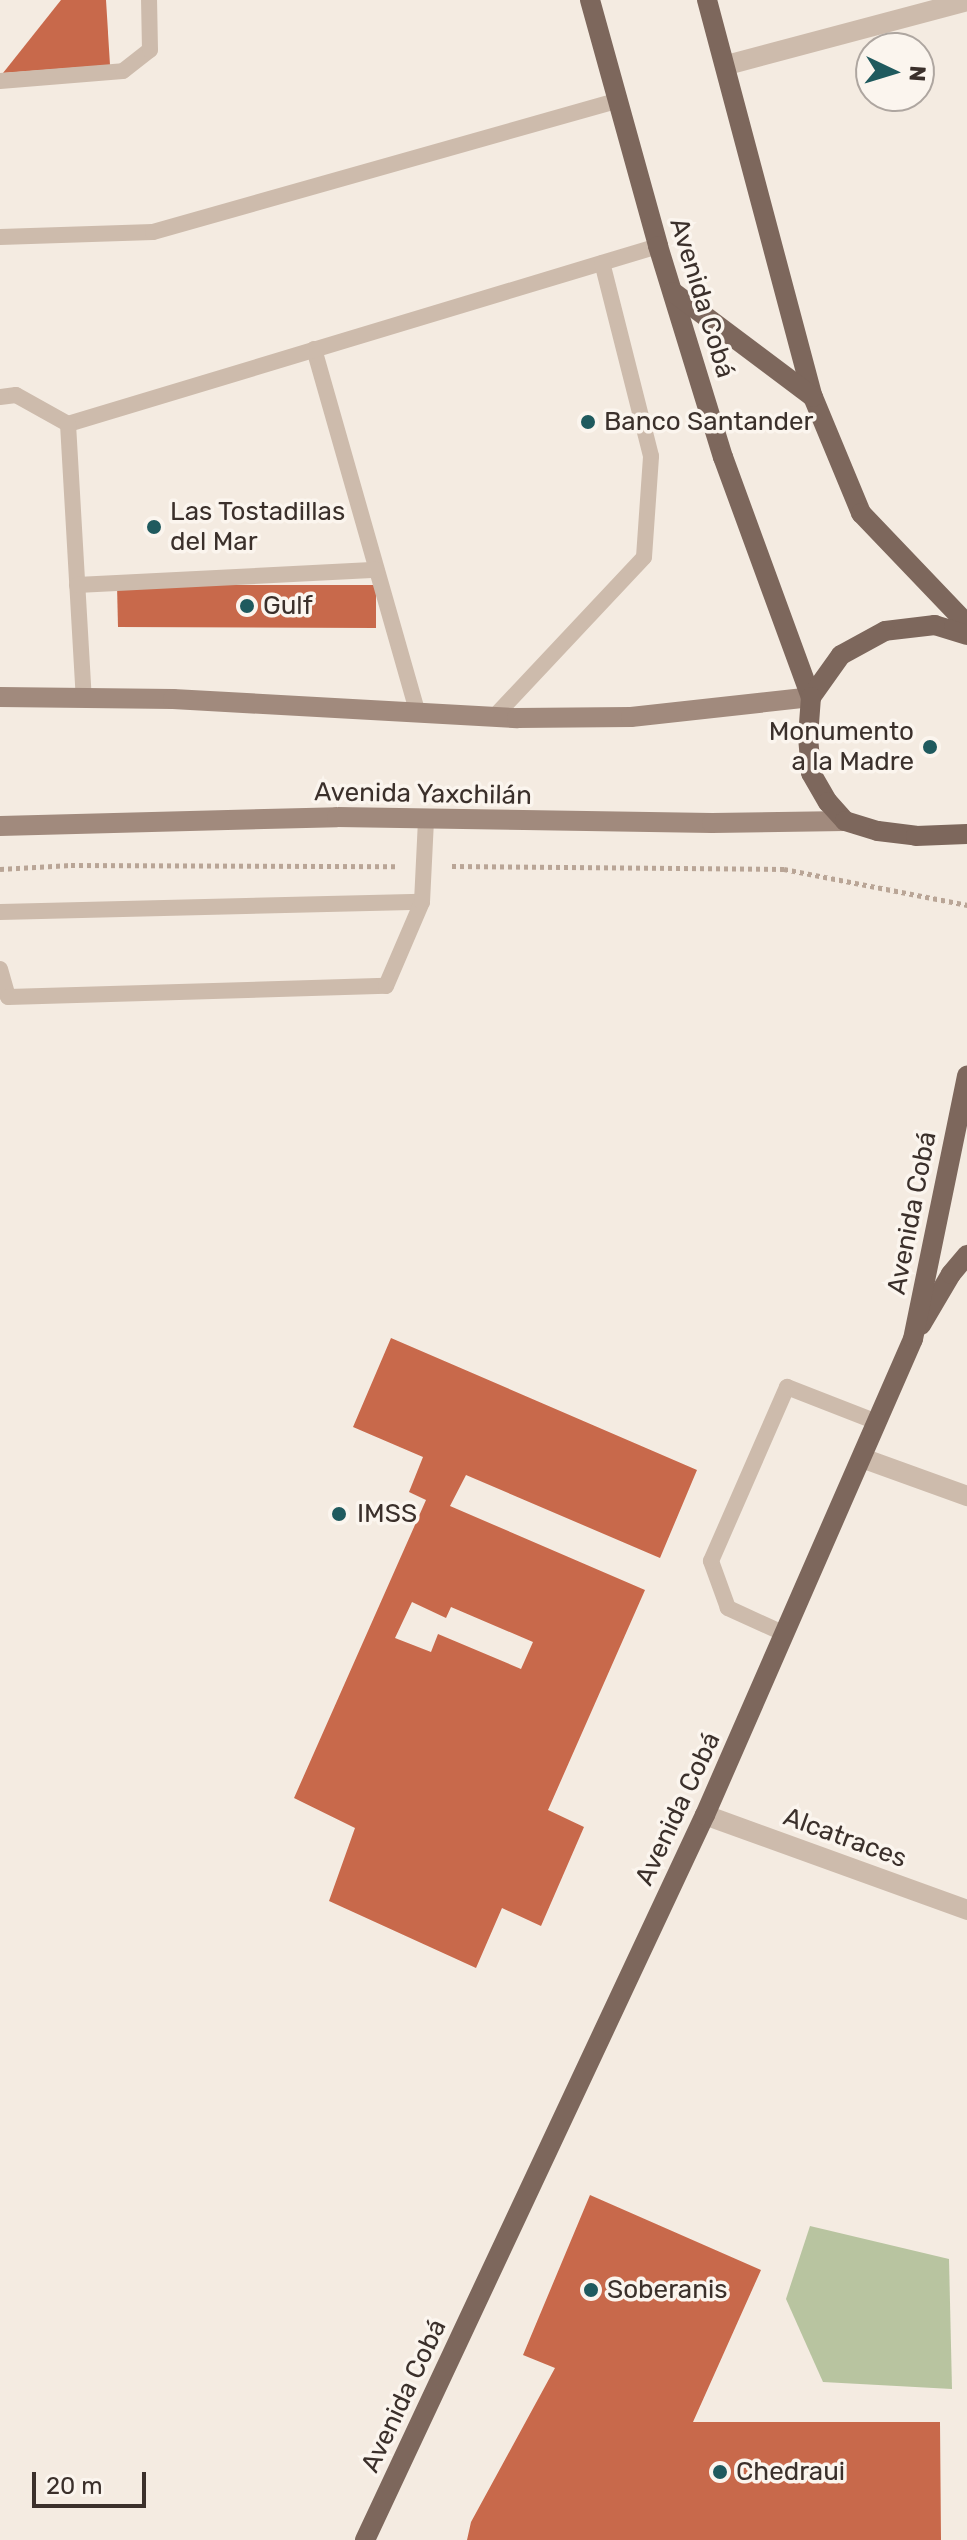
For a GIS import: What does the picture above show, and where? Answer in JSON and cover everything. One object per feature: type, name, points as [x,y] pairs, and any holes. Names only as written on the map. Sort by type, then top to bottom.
[{"type":"main road","name":"Avenida Cobá","points":[[590,0],[658,246],[723,457],[811,697]]},
{"type":"main road","points":[[707,0],[727,65],[813,397],[861,513],[967,624]]},
{"type":"main road","points":[[673,292],[813,397]]},
{"type":"main road","points":[[967,635],[935,625],[885,631],[841,655],[811,697],[808,737],[811,773],[828,802],[845,821],[878,831],[916,836],[967,834]]},
{"type":"main road","points":[[0,697],[173,699],[494,717],[631,717],[811,697]]},
{"type":"main road","name":"Avenida Yaxchilán","points":[[0,826],[337,817],[712,823],[845,821]]},
{"type":"main road","name":"Avenida Cobá","points":[[365,2540],[705,1815],[913,1339],[967,1075]]},
{"type":"main road","points":[[913,1339],[951,1274],[967,1255]]},
{"type":"street","points":[[727,65],[967,1]]},
{"type":"street","points":[[862,1458],[967,1496]]},
{"type":"street","name":"Alcatraces","points":[[705,1815],[967,1910]]},
{"type":"lane","points":[[0,81],[123,71],[150,50],[149,0]]},
{"type":"lane","points":[[0,237],[153,232],[618,100]]},
{"type":"lane","points":[[0,397],[16,395],[68,424],[658,246]]},
{"type":"lane","points":[[494,717],[644,557],[651,456],[602,263]]},
{"type":"lane","points":[[314,349],[418,713]]},
{"type":"lane","points":[[68,424],[84,698]]},
{"type":"lane","points":[[77,585],[377,570]]},
{"type":"lane","points":[[0,969],[8,997],[386,986],[422,902],[426,819]]},
{"type":"lane","points":[[0,912],[422,902]]},
{"type":"lane","points":[[785,1634],[728,1608],[711,1561],[787,1387],[877,1422]]},
{"type":"path","points":[[0,869],[71,865],[728,866],[784,869],[967,905]]},
{"type":"green space","points":[[810,2226],[949,2259],[952,2389],[823,2382],[786,2299]]},
{"type":"building","points":[[61,0],[106,0],[110,65],[3,73]]},
{"type":"building","name":"Gulf","points":[[117,585],[376,585],[376,628],[118,627]]},
{"type":"building","points":[[391,1338],[697,1470],[660,1558],[466,1475],[450,1506],[645,1590],[548,1810],[584,1827],[541,1926],[502,1908],[476,1968],[329,1901],[355,1828],[294,1798],[426,1500],[409,1492],[423,1457],[353,1427]],"holes":[[[412,1602],[446,1618],[451,1607],[533,1642],[521,1669],[438,1634],[431,1652],[395,1638]]]},
{"type":"building","name":"Chedraui","points":[[590,2195],[761,2270],[693,2422],[940,2422],[941,2540],[467,2540],[471,2522],[555,2368],[523,2355]]},
{"type":"place","name":"Banco Santander","points":[[588,422]]},
{"type":"place","name":"Las Tostadillas del Mar","points":[[154,527]]},
{"type":"place","name":"Gulf","points":[[247,606]]},
{"type":"place","name":"Monumento a la Madre","points":[[930,747]]},
{"type":"place","name":"IMSS","points":[[339,1514]]},
{"type":"place","name":"Soberanis","points":[[591,2290]]},
{"type":"place","name":"Chedraui","points":[[720,2472]]}]
